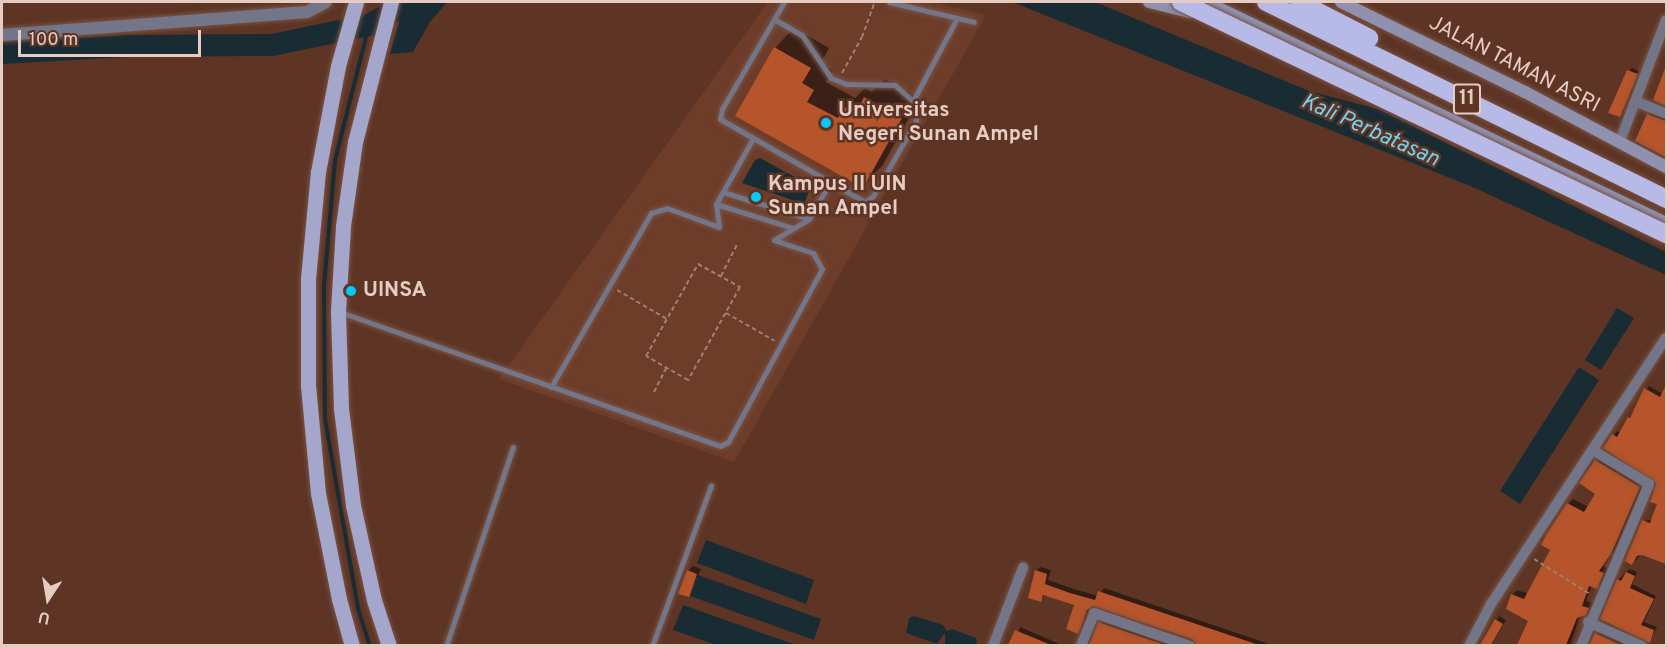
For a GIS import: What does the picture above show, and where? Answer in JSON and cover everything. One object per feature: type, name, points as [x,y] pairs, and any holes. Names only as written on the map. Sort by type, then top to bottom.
[{"type":"highway","name":"11","points":[[1181,2],[1666,234]]},
{"type":"highway","name":"11","points":[[1266,2],[1666,199]]},
{"type":"highway","points":[[1299,2],[1429,70],[1451,92]]},
{"type":"main road","points":[[352,645],[339,599],[318,493],[308,386],[308,279],[318,172],[338,66],[356,2]]},
{"type":"main road","points":[[389,645],[374,600],[353,505],[341,408],[338,311],[343,226],[353,152],[373,58],[391,2]]},
{"type":"main road","points":[[1149,2],[1189,12],[1228,6]]},
{"type":"main road","points":[[1206,2],[1228,6],[1666,223]]},
{"type":"main road","name":"JALAN TAMAN ASRI","points":[[1341,2],[1620,141],[1666,167]]},
{"type":"street","points":[[2,35],[307,12],[326,2]]},
{"type":"street","points":[[1620,141],[1662,46],[1666,20]]},
{"type":"street","points":[[1637,102],[1666,114]]},
{"type":"street","points":[[1469,645],[1531,543],[1594,451],[1666,338]]},
{"type":"street","points":[[1581,645],[1598,598],[1649,484],[1594,451]]},
{"type":"street","points":[[993,645],[1023,568]]},
{"type":"street","points":[[1081,645],[1094,612],[1190,645]]},
{"type":"street","points":[[1588,622],[1642,645]]},
{"type":"lane","points":[[774,19],[802,35],[820,67],[837,80],[847,84],[895,85],[914,99],[918,106],[916,121],[873,195],[865,202],[726,126],[720,119],[722,109],[774,19],[784,2]]},
{"type":"lane","points":[[889,2],[974,22]]},
{"type":"lane","points":[[914,99],[957,18]]},
{"type":"lane","points":[[551,387],[651,213],[658,208],[668,208],[719,227],[716,204],[752,140]]},
{"type":"lane","points":[[338,311],[720,446],[728,442],[783,345],[822,269],[813,253],[774,240],[809,219],[829,184]]},
{"type":"lane","points":[[723,192],[809,219]]},
{"type":"lane","points":[[716,204],[793,228]]},
{"type":"lane","points":[[446,645],[513,447]]},
{"type":"lane","points":[[652,645],[711,486]]},
{"type":"path","points":[[837,80],[862,37],[875,2]]},
{"type":"path","points":[[721,276],[736,244]]},
{"type":"path","points":[[699,264],[721,276],[740,287],[688,380],[646,356],[699,264]]},
{"type":"path","points":[[609,286],[667,319]]},
{"type":"path","points":[[726,313],[783,345]]},
{"type":"path","points":[[654,392],[666,368]]},
{"type":"path","points":[[1531,543],[1535,560],[1598,598]]},
{"type":"shaded area","name":"Kampus II UIN Sunan Ampel","points":[[768,2],[933,2],[986,15],[734,462],[499,379]]},
{"type":"water","points":[[405,2],[447,2],[430,22],[413,52],[390,54]]},
{"type":"water","name":"Kali Perbatasan","points":[[1012,2],[1095,2],[1309,91],[1378,109],[1666,252],[1666,275],[1470,186]]},
{"type":"water","points":[[760,158],[811,186],[804,204],[742,183],[755,160]]},
{"type":"water","points":[[1617,308],[1634,318],[1601,370],[1585,360]]},
{"type":"water","points":[[1579,367],[1599,380],[1520,504],[1500,491]]},
{"type":"water","points":[[706,540],[814,580],[806,604],[697,563]]},
{"type":"water","points":[[698,575],[821,619],[814,640],[690,596]]},
{"type":"water","points":[[683,605],[796,645],[716,645],[673,630]]},
{"type":"water","points":[[914,616],[943,625],[947,631],[952,629],[976,638],[977,645],[945,645],[945,633],[937,644],[906,633],[909,618]]},
{"type":"building","points":[[774,47],[811,68],[802,83],[814,90],[807,102],[838,118],[844,107],[856,113],[864,97],[902,118],[863,188],[735,116]]},
{"type":"building","points":[[1666,66],[1666,106],[1653,100]]},
{"type":"building","points":[[1627,70],[1638,74],[1620,117],[1608,113]]},
{"type":"building","points":[[1647,114],[1666,121],[1666,157],[1635,141]]},
{"type":"building","points":[[1666,385],[1666,564],[1642,555],[1637,556],[1632,565],[1625,561],[1642,520],[1650,523],[1657,504],[1650,502],[1656,483],[1603,448],[1612,434],[1617,437],[1628,417],[1630,418],[1644,388],[1660,397]]},
{"type":"building","points":[[1595,460],[1640,487],[1611,554],[1599,571],[1604,573],[1597,589],[1589,586],[1582,606],[1589,608],[1586,615],[1577,618],[1566,645],[1517,645],[1528,621],[1506,609],[1511,594],[1524,599],[1550,550],[1541,545],[1567,503],[1584,512],[1595,494],[1579,483]]},
{"type":"building","points":[[687,570],[697,574],[689,597],[678,594]]},
{"type":"building","points":[[1035,570],[1047,574],[1045,584],[1070,593],[1095,600],[1098,591],[1259,645],[1197,645],[1192,639],[1093,606],[1087,610],[1078,634],[1066,629],[1074,605],[1043,595],[1041,602],[1028,598]]},
{"type":"building","points":[[1626,572],[1635,576],[1630,588],[1654,599],[1641,625],[1654,630],[1650,643],[1600,619],[1617,579],[1621,581]]},
{"type":"building","points":[[1495,619],[1503,624],[1491,645],[1480,645]]},
{"type":"building","points":[[1098,622],[1165,645],[1089,645]]},
{"type":"building","points":[[1015,630],[1051,645],[1008,645]]},
{"type":"building","points":[[1595,633],[1619,644],[1589,645]]},
{"type":"waterway","name":"Kali Perbatasan","points":[[2,53],[128,46],[272,45],[369,25],[411,2]]},
{"type":"waterway","points":[[369,25],[335,160],[324,285],[325,419],[358,609],[370,646]]},
{"type":"place","name":"Universitas Negeri Sunan Ampel","points":[[826,123]]},
{"type":"place","name":"Kampus II UIN Sunan Ampel","points":[[756,197]]},
{"type":"place","name":"UINSA","points":[[351,291]]}]
